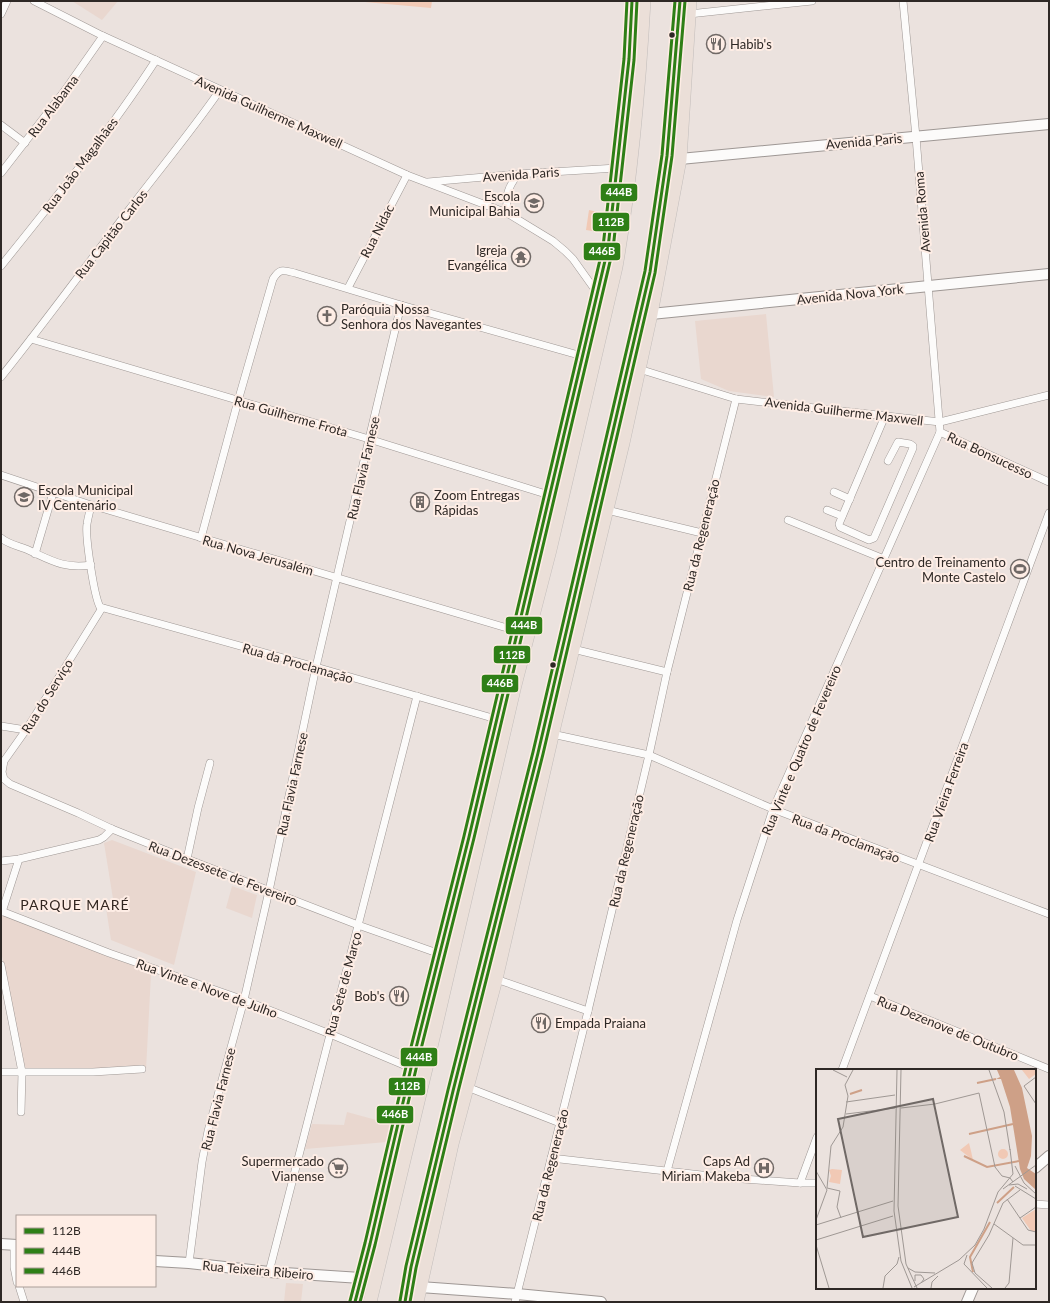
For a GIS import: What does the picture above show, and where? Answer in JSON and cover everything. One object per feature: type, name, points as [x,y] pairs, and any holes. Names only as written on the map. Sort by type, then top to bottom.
[{"type":"highway","points":[[355,1302],[411,1068],[469,837],[608,248],[629,59],[632,1]]},
{"type":"highway","points":[[370,1302],[515,685],[550,550],[583,413],[616,267],[622,230],[640,63],[644,1]]},
{"type":"highway","points":[[405,1302],[455,1084],[495,921],[512,859],[603,478],[650,272],[668,156],[680,1]]},
{"type":"highway","points":[[417,1302],[452,1144],[496,979],[552,734],[607,510],[651,314],[680,159],[689,7]]},
{"type":"highway","points":[[583,413],[598,294]]},
{"type":"highway","points":[[603,478],[613,455],[630,388],[639,368]]},
{"type":"highway","points":[[452,1144],[455,1115],[510,883],[512,859]]},
{"type":"highway","points":[[397,1128],[427,1064]]},
{"type":"main road","name":"Avenida Paris","points":[[680,159],[1049,124]]},
{"type":"main road","name":"Avenida Nova York","points":[[651,314],[1049,274]]},
{"type":"main road","points":[[1036,1167],[1049,1156]]},
{"type":"main road","points":[[1,1244],[16,1245]]},
{"type":"main road","name":"Rua Teixeira Ribeiro","points":[[156,1261],[189,1263],[269,1272],[361,1278]]},
{"type":"main road","points":[[420,1287],[516,1298],[600,1302]]},
{"type":"main road","points":[[967,1302],[973,1289]]},
{"type":"street","points":[[1,14],[7,1]]},
{"type":"street","name":"Avenida Guilherme Maxwell","points":[[34,1],[103,36],[406,175],[507,213],[553,241],[565,251],[573,259],[598,294]]},
{"type":"street","points":[[689,7],[812,1]]},
{"type":"street","name":"Avenida Roma","points":[[903,1],[940,422]]},
{"type":"street","name":"Rua Alabama","points":[[2,171],[63,93],[103,36]]},
{"type":"street","name":"Rua João Magalhães","points":[[1,266],[95,147],[138,88],[156,60]]},
{"type":"street","name":"Rua Capitão Carlos","points":[[1,377],[129,209],[196,125],[220,90]]},
{"type":"street","points":[[1,125],[25,143]]},
{"type":"street","name":"Avenida Paris","points":[[425,182],[518,174],[618,168]]},
{"type":"street","points":[[507,213],[507,193],[509,186],[518,174]]},
{"type":"street","name":"Rua Nidac","points":[[348,288],[406,175]]},
{"type":"street","points":[[201,538],[273,279],[277,272],[281,270],[295,272],[401,305],[582,356]]},
{"type":"street","name":"Rua Flavia Farnese","points":[[189,1263],[202,1162],[208,1131],[244,1000],[269,891],[316,667],[401,305]]},
{"type":"street","name":"Rua Guilherme Frota","points":[[31,339],[369,439],[549,495]]},
{"type":"street","name":"Avenida Guilherme Maxwell","points":[[639,368],[736,399],[940,422],[1049,395]]},
{"type":"street","name":"Rua da Regeneração","points":[[516,1298],[588,1011],[649,755],[666,672],[736,399]]},
{"type":"street","points":[[885,416],[842,516],[839,524],[840,527],[869,540],[874,538],[913,446],[898,442],[888,462]]},
{"type":"street","name":"Rua Bonsucesso","points":[[940,422],[940,432],[1049,482]]},
{"type":"street","name":"Rua Vinte e Quatro de Fevereiro","points":[[667,1171],[737,920],[773,809],[940,432]]},
{"type":"street","name":"Rua Nova Jerusalém","points":[[1,475],[91,505],[517,631]]},
{"type":"street","points":[[834,492],[850,499]]},
{"type":"street","points":[[35,554],[53,493]]},
{"type":"street","points":[[91,505],[86,525],[95,593],[101,608]]},
{"type":"street","points":[[607,510],[702,533]]},
{"type":"street","points":[[827,510],[842,516]]},
{"type":"street","name":"Rua Vieira Ferreira","points":[[842,1069],[1049,513]]},
{"type":"street","points":[[788,520],[884,559]]},
{"type":"street","points":[[1,538],[63,565],[79,567],[91,565]]},
{"type":"street","name":"Rua da Proclamação","points":[[101,608],[316,667],[496,719]]},
{"type":"street","name":"Rua do Serviço","points":[[10,784],[4,779],[2,772],[2,761],[26,730],[101,608]]},
{"type":"street","points":[[573,649],[666,672]]},
{"type":"street","name":"Rua Sete de Março","points":[[269,1272],[417,696]]},
{"type":"street","points":[[1,726],[26,730]]},
{"type":"street","name":"Rua da Proclamação","points":[[552,734],[649,755],[773,809],[919,866],[1049,913]]},
{"type":"street","points":[[187,859],[210,763]]},
{"type":"street","name":"Rua Dezessete de Fevereiro","points":[[10,784],[112,829],[187,859],[358,925],[440,954]]},
{"type":"street","points":[[1,861],[19,859],[99,840],[104,838],[112,829]]},
{"type":"street","points":[[2,911],[19,859]]},
{"type":"street","name":"Rua Vinte e Nove de Julho","points":[[2,911],[109,953],[244,1000],[411,1068]]},
{"type":"street","points":[[1,965],[22,1072],[20,1112]]},
{"type":"street","points":[[496,979],[588,1011]]},
{"type":"street","name":"Rua Dezenove de Outubro","points":[[870,996],[1049,1069]]},
{"type":"street","points":[[1,1072],[93,1072],[142,1069]]},
{"type":"street","points":[[467,1087],[560,1123]]},
{"type":"street","points":[[800,1183],[816,1140]]},
{"type":"street","points":[[551,1158],[728,1178],[816,1183]]},
{"type":"street","points":[[1036,1204],[1049,1205]]},
{"type":"street","points":[[16,1245],[14,1267],[16,1277]]},
{"type":"street","points":[[19,1287],[24,1302]]},
{"type":"shaded area","points":[[72,1],[118,1],[102,20]]},
{"type":"shaded area","points":[[365,1],[432,1],[431,8]]},
{"type":"shaded area","points":[[589,210],[602,213],[598,232],[586,230]]},
{"type":"shaded area","points":[[766,314],[774,397],[729,391],[701,379],[695,321]]},
{"type":"shaded area","points":[[112,840],[196,872],[174,965],[111,940],[106,908],[114,905],[104,843]]},
{"type":"shaded area","points":[[232,886],[257,895],[252,918],[226,908]]},
{"type":"shaded area","points":[[1,914],[139,968],[140,971],[151,974],[146,1070],[133,1072],[25,1072],[1,951]]},
{"type":"shaded area","points":[[347,1112],[391,1124],[387,1142],[305,1149],[312,1124],[344,1125]]},
{"type":"shaded area","points":[[286,1283],[303,1284],[301,1302],[284,1302]]},
{"type":"transit line","name":"446B","points":[[350,1301],[406,1067],[464,836],[603,247],[624,59],[627,1]]},
{"type":"transit line","name":"112B","points":[[355,1302],[411,1068],[469,837],[608,248],[629,59],[632,1]]},
{"type":"transit line","name":"444B","points":[[360,1302],[375,1245],[416,1069],[474,838],[613,249],[634,60],[637,1]]},
{"type":"transit line","name":"446B","points":[[400,1301],[406,1266],[448,1090],[533,752],[645,271],[662,155],[675,1]]},
{"type":"transit line","name":"112B","points":[[405,1302],[411,1267],[453,1091],[538,753],[650,272],[667,156],[680,1]]},
{"type":"transit line","name":"444B","points":[[410,1302],[416,1268],[458,1092],[543,754],[655,273],[672,156],[685,1]]},
{"type":"place","name":"Habib's","points":[[716,44]]},
{"type":"place","name":"Escola Municipal Bahia","points":[[534,203]]},
{"type":"place","name":"Igreja Evangélica","points":[[521,257]]},
{"type":"place","name":"Paróquia Nossa Senhora dos Navegantes","points":[[327,316]]},
{"type":"place","name":"Escola Municipal IV Centenário","points":[[24,497]]},
{"type":"place","name":"Zoom Entregas Rápidas","points":[[420,502]]},
{"type":"place","name":"Centro de Treinamento Monte Castelo","points":[[1020,569]]},
{"type":"place","name":"Bob's","points":[[399,996]]},
{"type":"place","name":"Empada Praiana","points":[[541,1023]]},
{"type":"place","name":"Supermercado Vianense","points":[[338,1168]]},
{"type":"place","name":"Caps Ad Miriam Makeba","points":[[764,1168]]},
{"type":"district","name":"PARQUE MARÉ","points":[[75,905]]}]
